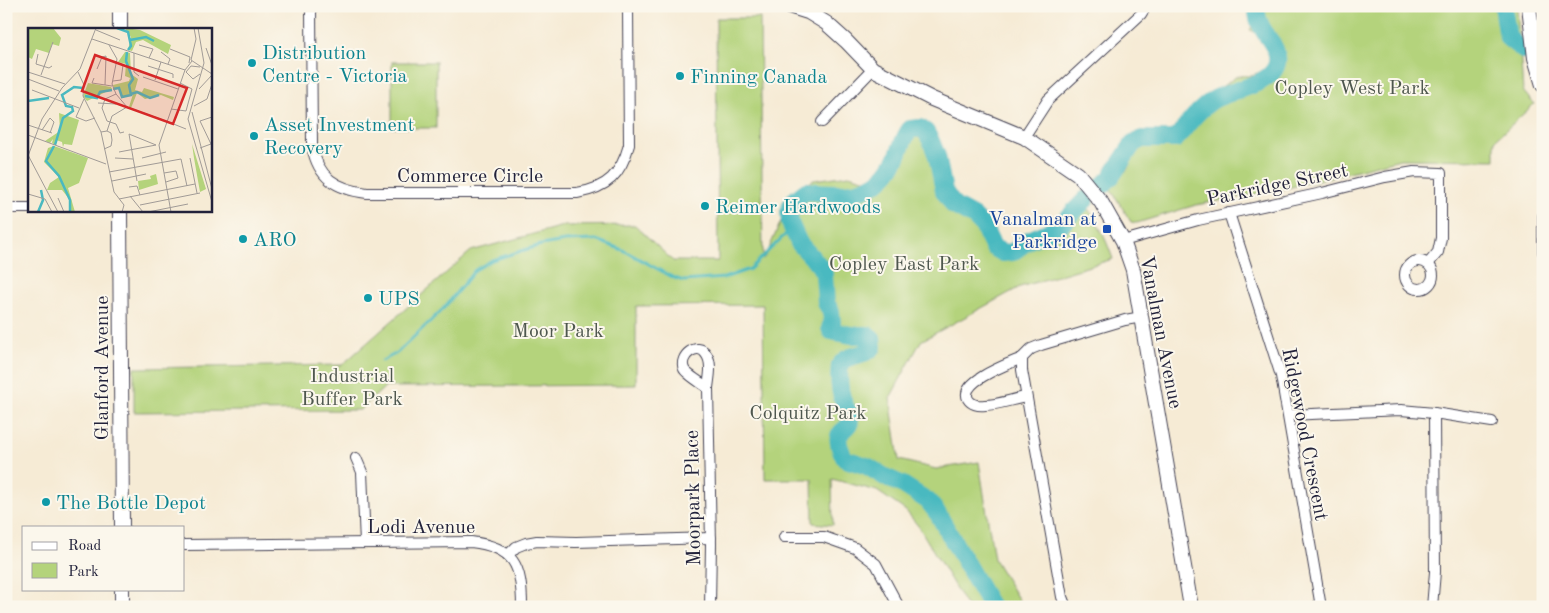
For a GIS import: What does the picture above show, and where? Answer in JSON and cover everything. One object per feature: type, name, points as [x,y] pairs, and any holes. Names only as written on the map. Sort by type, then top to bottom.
[{"type":"street","points":[[120,6],[120,28]]},
{"type":"street","name":"Commerce Circle","points":[[311,6],[312,146],[315,159],[321,171],[331,181],[341,188],[367,193],[577,193],[589,191],[611,180],[626,158],[629,145],[628,6]]},
{"type":"street","name":"Vanalman Avenue","points":[[789,6],[808,12],[826,23],[873,69],[932,99],[1024,137],[1078,174],[1101,202],[1123,242],[1133,270],[1191,607]]},
{"type":"street","points":[[1024,137],[1048,100],[1141,14],[1146,6]]},
{"type":"street","points":[[1529,6],[1534,58],[1543,84]]},
{"type":"street","points":[[822,122],[873,69]]},
{"type":"street","name":"Parkridge Street","points":[[1123,242],[1229,212],[1322,194],[1385,178],[1414,172],[1441,173],[1441,238],[1438,252],[1428,264]]},
{"type":"street","points":[[6,208],[28,208]]},
{"type":"street","name":"Glanford Avenue","points":[[120,211],[122,526]]},
{"type":"street","name":"Ridgewood Crescent","points":[[1229,212],[1281,376],[1321,607]]},
{"type":"street","points":[[1543,216],[1543,252]]},
{"type":"street","points":[[1026,397],[976,405],[969,401],[966,396],[967,390],[975,381],[1002,366],[1022,358],[1041,344],[1142,317]]},
{"type":"street","points":[[1022,358],[1026,397],[1062,597],[1066,607]]},
{"type":"street","name":"Moorpark Place","points":[[708,388],[711,538],[710,607]]},
{"type":"street","points":[[1289,416],[1401,410],[1492,422]]},
{"type":"street","points":[[1432,607],[1435,572],[1434,413]]},
{"type":"street","points":[[356,458],[362,472],[365,543]]},
{"type":"street","points":[[784,537],[824,537],[855,548],[876,564],[899,607]]},
{"type":"street","points":[[522,607],[522,587],[518,572],[508,555],[516,547],[526,543],[537,541],[576,542],[711,538]]},
{"type":"street","name":"Lodi Avenue","points":[[185,545],[471,542],[488,544],[499,548],[508,555]]},
{"type":"street","points":[[122,590],[122,607]]},
{"type":"green space","name":"Copley West Park","points":[[1263,6],[1517,6],[1523,91],[1534,104],[1495,140],[1495,160],[1400,159],[1288,188],[1196,205],[1137,223],[1131,222],[1108,185],[1127,170],[1138,145],[1149,142],[1173,143],[1181,136],[1189,117],[1212,95],[1237,76],[1252,75],[1270,65],[1273,56],[1265,36],[1250,30]]},
{"type":"green space","points":[[716,18],[760,18],[763,259],[769,251],[786,210],[790,194],[793,194],[801,186],[814,180],[849,175],[871,180],[885,166],[904,137],[911,135],[916,135],[919,138],[926,137],[933,153],[937,180],[947,202],[963,219],[971,220],[976,224],[990,245],[998,249],[1005,248],[1025,237],[1042,235],[1049,231],[1079,197],[1090,211],[1107,242],[1113,259],[1020,287],[921,341],[890,398],[899,460],[936,469],[979,462],[994,559],[1023,607],[967,607],[919,527],[906,511],[877,491],[832,479],[833,525],[813,523],[812,479],[765,479],[763,305],[636,306],[636,385],[385,387],[360,410],[134,412],[134,368],[342,365],[471,251],[563,226],[635,225],[673,261],[718,261]]},
{"type":"green space","points":[[392,62],[436,62],[436,128],[392,128]]},
{"type":"waterway","points":[[1103,185],[1111,177],[1133,144],[1142,139],[1176,139],[1198,113],[1213,100],[1259,82],[1268,77],[1274,70],[1277,63],[1276,52],[1261,26],[1256,6]]},
{"type":"waterway","points":[[1503,6],[1508,38],[1523,50]]},
{"type":"waterway","points":[[991,607],[938,514],[928,501],[867,466],[845,459],[838,441],[839,436],[848,427],[850,418],[840,389],[840,365],[846,359],[870,350],[873,347],[872,338],[868,335],[851,335],[831,331],[831,311],[826,303],[824,274],[819,265],[799,243],[790,223],[789,212],[792,202],[806,191],[844,193],[868,187],[878,181],[887,173],[895,161],[910,129],[920,128],[926,132],[937,156],[944,191],[954,206],[974,217],[983,226],[993,247],[1003,253],[1013,252],[1029,240],[1059,227],[1086,199]]},
{"type":"waterway","points":[[382,361],[397,353],[443,309],[475,270],[492,260],[541,245],[565,241],[596,240],[623,250],[674,278],[684,281],[724,278],[750,269],[792,228]]},
{"type":"place","name":"Distribution Centre - Victoria","points":[[252,63]]},
{"type":"place","name":"Finning Canada","points":[[680,76]]},
{"type":"place","name":"Asset Investment Recovery","points":[[254,136]]},
{"type":"place","name":"Reimer Hardwoods","points":[[705,206]]},
{"type":"place","name":"Vanalman at Parkridge","points":[[1107,229]]},
{"type":"place","name":"ARO","points":[[243,239]]},
{"type":"place","name":"UPS","points":[[368,298]]},
{"type":"place","name":"The Bottle Depot","points":[[46,502]]},
{"type":"park label","name":"Copley East Park","points":[[904,263]]},
{"type":"park label","name":"Moor Park","points":[[558,330]]},
{"type":"park label","name":"Industrial Buffer Park","points":[[352,386]]},
{"type":"park label","name":"Colquitz Park","points":[[808,412]]}]
